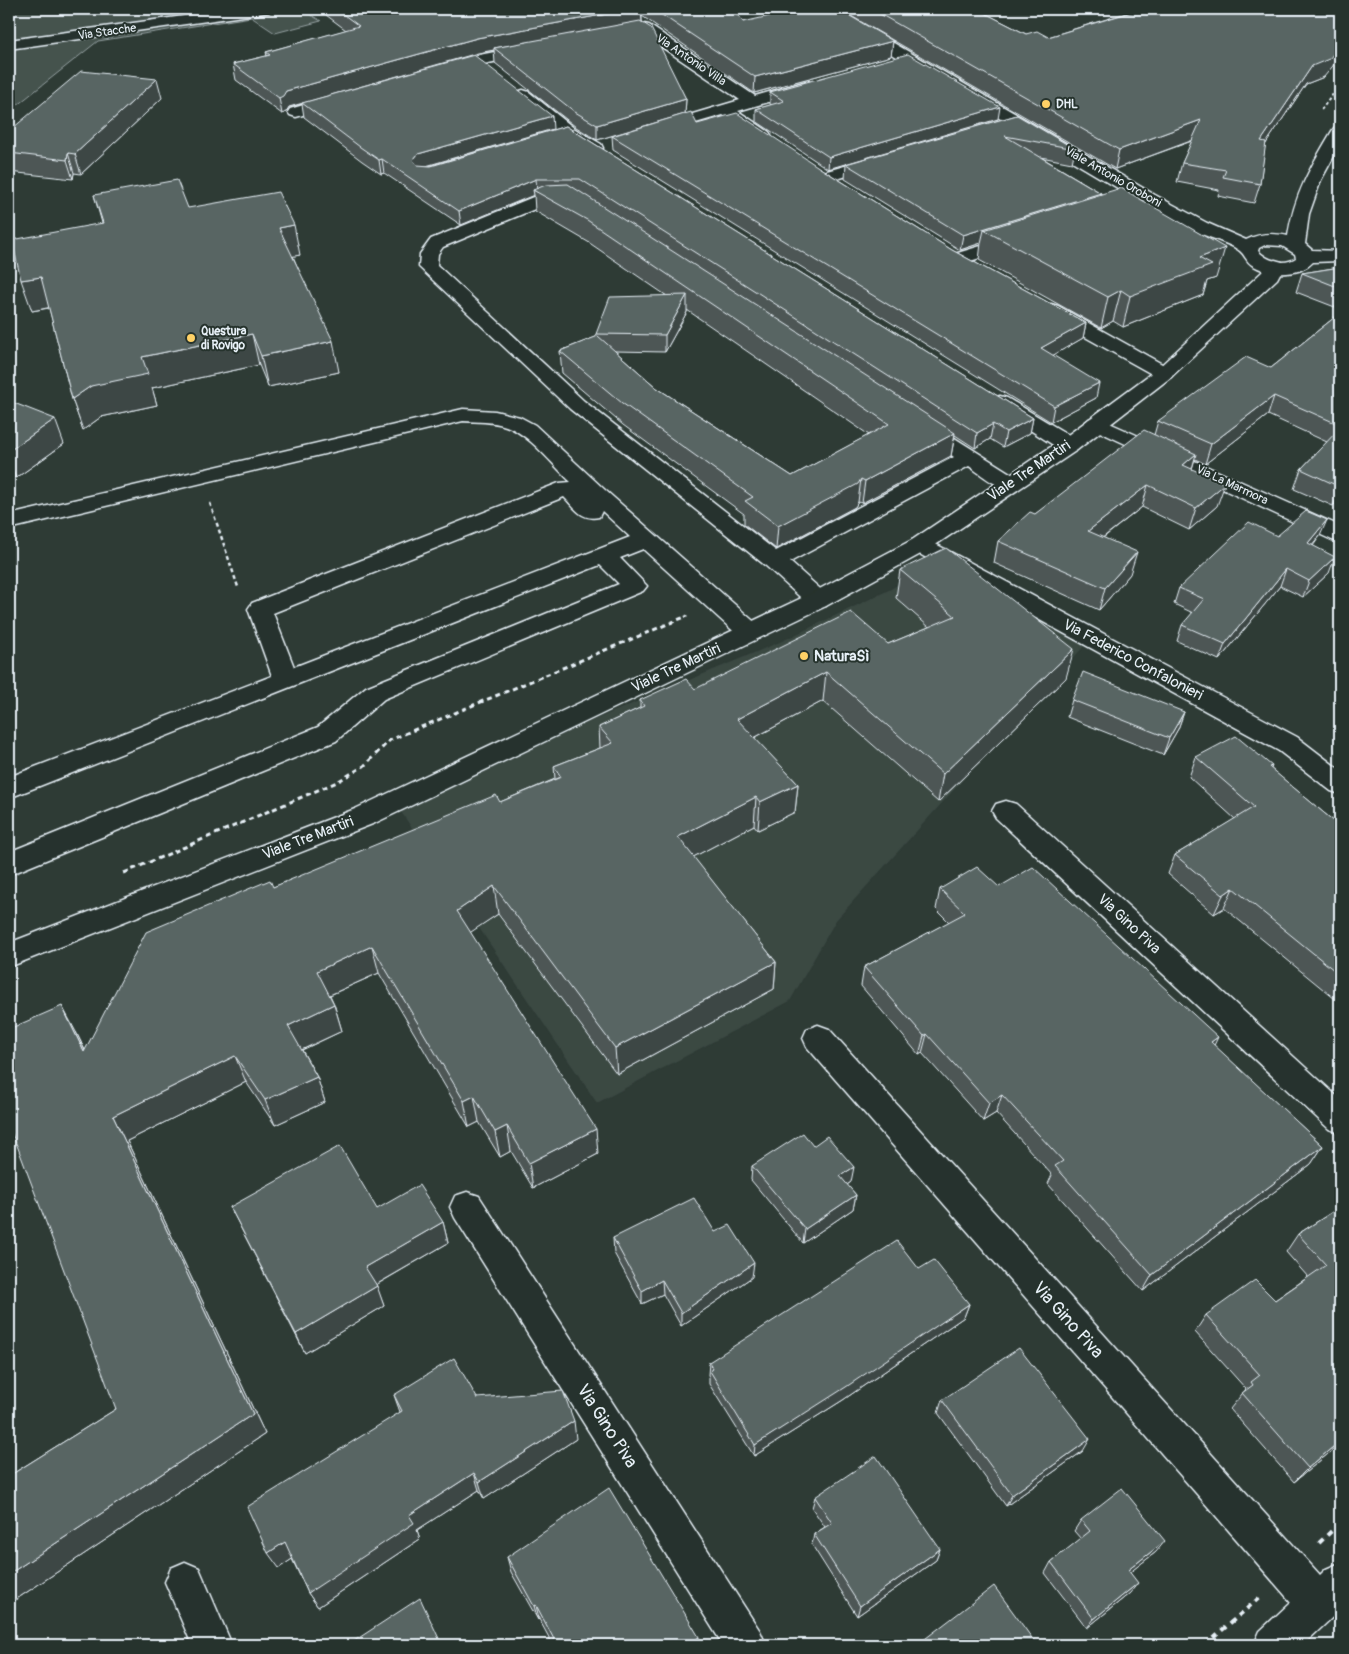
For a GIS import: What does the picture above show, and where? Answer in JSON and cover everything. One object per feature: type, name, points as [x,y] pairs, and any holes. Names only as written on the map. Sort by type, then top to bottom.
[{"type":"street","name":"Via Stacche","points":[[9,45],[264,9]]},
{"type":"street","name":"Viale Antonio Oroboni","points":[[825,9],[1201,228],[1249,248],[1250,254],[1255,259],[1275,266]]},
{"type":"street","name":"Via Antonio Villa","points":[[605,36],[644,28],[752,101]]},
{"type":"street","points":[[461,65],[547,47]]},
{"type":"street","points":[[890,64],[910,58]]},
{"type":"street","points":[[479,60],[494,72]]},
{"type":"street","name":"Via Antonio Villa","points":[[641,134],[825,81]]},
{"type":"street","points":[[509,84],[569,132],[595,148],[612,151]]},
{"type":"street","points":[[296,112],[351,97]]},
{"type":"street","points":[[724,109],[779,145]]},
{"type":"street","points":[[996,128],[1019,121]]},
{"type":"street","points":[[1275,266],[1290,267],[1300,264],[1306,259],[1301,250],[1300,214],[1312,180],[1340,131]]},
{"type":"street","points":[[550,138],[569,132]]},
{"type":"street","points":[[826,176],[892,158]]},
{"type":"street","points":[[811,166],[843,187]]},
{"type":"street","points":[[590,208],[574,198],[544,199],[437,243],[430,249],[426,258],[428,266],[578,405],[774,561],[818,600]]},
{"type":"street","points":[[1127,206],[1150,198]]},
{"type":"street","points":[[958,259],[1033,235]]},
{"type":"street","points":[[1249,248],[1254,243],[1270,239],[1285,241],[1301,250],[1340,256]]},
{"type":"street","points":[[942,248],[975,268]]},
{"type":"street","name":"Viale Tre Martiri","points":[[9,955],[365,816],[818,600],[920,545],[1069,445],[1164,372],[1270,275],[1275,266]]},
{"type":"street","points":[[1035,302],[1164,372]]},
{"type":"street","points":[[986,393],[1069,445]]},
{"type":"street","points":[[904,414],[1010,483]]},
{"type":"street","points":[[9,522],[463,415],[495,416],[513,421],[528,429],[625,547],[635,586],[375,693],[327,734],[9,864]]},
{"type":"street","name":"Via La Marmora","points":[[1096,423],[1340,535]]},
{"type":"street","points":[[774,561],[970,457]]},
{"type":"street","points":[[286,680],[260,609],[567,488],[625,547],[699,587],[750,632]]},
{"type":"street","name":"Via Federico Confalonieri","points":[[920,545],[1288,744],[1340,784]]},
{"type":"street","points":[[9,788],[625,547]]},
{"type":"street","name":"Via Gino Piva","points":[[1006,811],[1340,1118]]},
{"type":"street","name":"Via Gino Piva","points":[[818,1038],[1329,1593],[1274,1645]]},
{"type":"street","name":"Via Gino Piva","points":[[467,1207],[746,1645]]},
{"type":"street","points":[[185,1582],[212,1645]]},
{"type":"path","points":[[201,477],[242,598],[260,609]]},
{"type":"path","points":[[118,876],[337,782],[364,766],[390,740],[691,614],[688,594],[699,587]]},
{"type":"shaded area","points":[[9,9],[301,9],[321,21],[275,33],[251,17],[98,41],[16,106],[9,104]]},
{"type":"shaded area","points":[[929,564],[1085,645],[836,920],[790,1001],[597,1103],[395,803],[780,642],[891,589]]},
{"type":"building","points":[[336,9],[634,9],[477,38],[286,91],[279,98],[233,64],[270,55],[266,52],[359,26]]},
{"type":"building","points":[[653,9],[734,9],[743,22],[801,9],[838,9],[893,41],[755,77]]},
{"type":"building","points":[[871,9],[977,9],[1026,34],[1037,31],[1048,37],[1141,9],[1340,9],[1340,46],[1329,59],[1312,66],[1261,141],[1266,142],[1260,184],[1223,177],[1226,170],[1182,163],[1201,120],[1119,150]]},
{"type":"building","points":[[640,21],[651,28],[686,99],[597,125],[575,112],[494,48]]},
{"type":"building","points":[[908,54],[1000,107],[829,157],[756,109],[784,101],[770,92]]},
{"type":"building","points":[[474,55],[552,116],[418,154],[413,160],[417,165],[431,166],[566,126],[1033,418],[1006,432],[993,424],[977,433],[580,179],[536,179],[459,211],[382,159],[379,160],[360,147],[302,103]]},
{"type":"building","points":[[81,71],[157,79],[75,154],[68,153],[67,160],[9,153],[9,126],[13,128]]},
{"type":"building","points":[[691,112],[697,124],[737,113],[820,168],[952,250],[1086,323],[1041,348],[1099,383],[1054,406],[612,136]]},
{"type":"building","points":[[1017,115],[1075,149],[1005,136],[1101,193],[963,235],[846,164]]},
{"type":"building","name":"Questura di Rovigo","points":[[177,180],[188,208],[278,192],[294,225],[279,228],[333,341],[261,356],[252,334],[142,357],[148,374],[91,386],[72,399],[41,277],[21,280],[12,240],[103,223],[94,195]]},
{"type":"building","points":[[568,184],[955,433],[865,481],[861,479],[858,484],[778,526],[745,501],[753,497],[622,403],[560,351],[598,336],[657,388],[792,476],[889,424],[587,220],[533,190],[546,185]]},
{"type":"building","points":[[1121,188],[1225,248],[1199,258],[1212,265],[1130,296],[1121,290],[1108,297],[984,230]]},
{"type":"building","points":[[1340,267],[1340,288],[1302,273]]},
{"type":"building","points":[[687,295],[665,335],[596,334],[610,297]]},
{"type":"building","points":[[1340,313],[1340,425],[1274,396],[1211,444],[1158,421],[1246,357],[1271,368]]},
{"type":"building","points":[[9,401],[55,419],[9,451]]},
{"type":"building","points":[[1340,428],[1340,487],[1301,469]]},
{"type":"building","points":[[1144,430],[1196,454],[1183,465],[1225,484],[1196,508],[1148,485],[1088,531],[1137,552],[1105,588],[998,541],[1030,512],[1035,514]]},
{"type":"building","points":[[1306,511],[1327,520],[1308,543],[1335,557],[1309,581],[1286,569],[1225,644],[1182,625],[1204,599],[1179,588],[1249,522],[1277,536]]},
{"type":"building","points":[[946,548],[1074,649],[943,774],[826,672],[737,719],[798,784],[760,802],[756,797],[678,837],[776,962],[615,1048],[494,886],[457,911],[596,1129],[529,1163],[507,1126],[495,1132],[474,1096],[464,1101],[372,946],[317,971],[334,1004],[288,1026],[317,1077],[265,1100],[235,1056],[113,1116],[253,1414],[9,1574],[9,1476],[116,1409],[9,1127],[9,1029],[62,1006],[84,1052],[146,932],[270,880],[273,887],[496,795],[500,802],[561,777],[554,766],[613,743],[599,727],[644,706],[640,700],[686,679],[695,689],[851,612],[888,644],[955,616],[900,570]]},
{"type":"building","points":[[1083,672],[1184,712],[1169,738],[1072,700]]},
{"type":"building","points":[[1236,736],[1272,766],[1269,767],[1336,823],[1340,821],[1340,975],[1233,888],[1223,895],[1175,855],[1254,807],[1196,757]]},
{"type":"building","points":[[977,867],[999,887],[1033,867],[1218,1037],[1211,1042],[1323,1146],[1152,1275],[1055,1166],[1063,1161],[1002,1095],[989,1103],[927,1034],[924,1036],[864,967],[965,913],[940,889]]},
{"type":"building","points":[[803,1133],[813,1146],[827,1136],[854,1167],[840,1176],[856,1195],[805,1229],[752,1166]]},
{"type":"building","points":[[340,1146],[377,1209],[419,1185],[443,1222],[365,1267],[377,1286],[296,1334],[230,1207]]},
{"type":"building","points":[[694,1198],[715,1232],[730,1225],[754,1263],[681,1313],[662,1280],[642,1291],[613,1238]]},
{"type":"building","points":[[1340,1207],[1340,1441],[1308,1468],[1242,1393],[1253,1385],[1251,1382],[1260,1375],[1206,1315],[1255,1280],[1275,1300],[1326,1265],[1298,1234]]},
{"type":"building","points":[[897,1241],[919,1269],[934,1260],[969,1304],[846,1387],[755,1445],[710,1371],[713,1369],[709,1362]]},
{"type":"building","points":[[1019,1348],[1090,1439],[1012,1495],[942,1400]]},
{"type":"building","points":[[454,1358],[477,1398],[563,1391],[574,1421],[479,1482],[474,1473],[409,1515],[414,1523],[308,1593],[285,1542],[268,1553],[247,1507],[402,1411],[394,1395]]},
{"type":"building","points":[[876,1456],[940,1549],[860,1606],[814,1534],[832,1523],[815,1497]]},
{"type":"building","points":[[609,1488],[699,1637],[688,1645],[557,1645],[536,1605],[534,1606],[507,1557]]},
{"type":"building","points":[[1122,1488],[1165,1541],[1128,1570],[1138,1583],[1094,1619],[1051,1562],[1090,1531],[1081,1520]]},
{"type":"building","points":[[994,1586],[1037,1645],[917,1645]]},
{"type":"building","points":[[420,1598],[442,1645],[348,1645]]},
{"type":"place","name":"DHL","points":[[1046,104]]},
{"type":"place","name":"Questura di Rovigo","points":[[191,338]]},
{"type":"place","name":"NaturaSì","points":[[804,656]]}]
